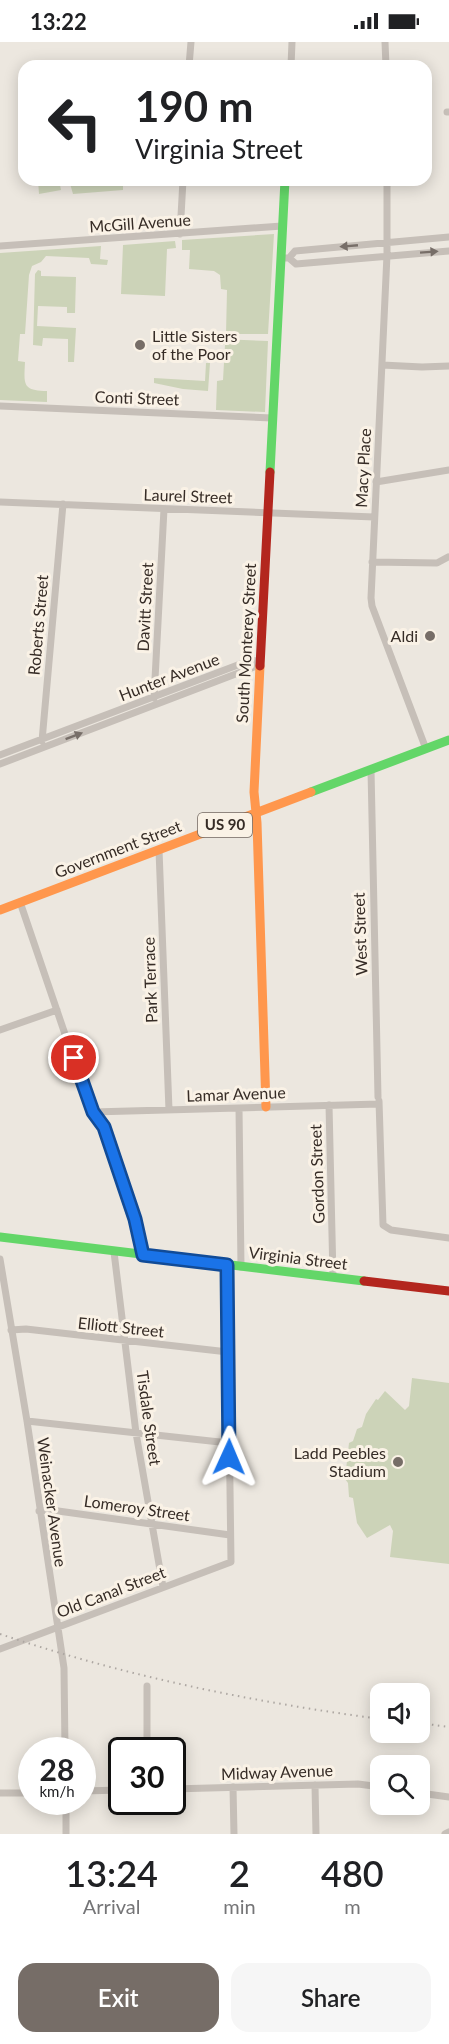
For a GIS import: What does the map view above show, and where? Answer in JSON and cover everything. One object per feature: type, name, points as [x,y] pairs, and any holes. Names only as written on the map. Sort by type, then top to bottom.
[{"type":"street","points":[[189,60],[190,42]]},
{"type":"street","points":[[291,60],[292,42]]},
{"type":"street","points":[[385,42],[386,60]]},
{"type":"street","points":[[180,234],[183,186]]},
{"type":"street","name":"South Monterey Street","points":[[266,1107],[254,792],[258,662],[272,417],[285,258],[282,226],[285,186]]},
{"type":"street","name":"Macy Place","points":[[387,186],[387,255],[372,561],[372,606],[426,748]]},
{"type":"street","name":"McGill Avenue","points":[[0,246],[282,226]]},
{"type":"street","points":[[449,237],[295,251],[285,258],[296,264],[449,251]]},
{"type":"street","points":[[382,365],[449,366]]},
{"type":"street","name":"Conti Street","points":[[0,406],[272,417]]},
{"type":"street","points":[[376,482],[449,470]]},
{"type":"street","name":"Laurel Street","points":[[0,502],[374,517]]},
{"type":"street","name":"Roberts Street","points":[[44,748],[41,739],[63,504]]},
{"type":"street","name":"Davitt Street","points":[[156,705],[154,697],[164,509]]},
{"type":"street","points":[[372,561],[437,563],[448,557]]},
{"type":"street","name":"Hunter Avenue","points":[[0,755],[251,660],[258,662],[254,667],[0,764]]},
{"type":"street","name":"Government Street","points":[[0,910],[449,740]]},
{"type":"street","name":"West Street","points":[[371,770],[383,1225],[391,1230],[449,1238]]},
{"type":"street","name":"Park Terrace","points":[[159,850],[169,1110]]},
{"type":"street","points":[[20,902],[93,1112],[104,1127],[135,1219],[143,1255]]},
{"type":"street","points":[[0,1030],[57,1010]]},
{"type":"street","name":"Lamar Avenue","points":[[93,1112],[329,1105],[379,1100]]},
{"type":"street","name":"Gordon Street","points":[[329,1105],[333,1277]]},
{"type":"street","points":[[239,1108],[241,1267]]},
{"type":"street","name":"Virginia Street","points":[[0,1237],[449,1291]]},
{"type":"street","name":"Tisdale Street","points":[[114,1252],[136,1433],[163,1587]]},
{"type":"street","name":"Weinacker Avenue","points":[[0,1260],[64,1668],[65,1737]]},
{"type":"street","points":[[227,1265],[230,1535]]},
{"type":"street","name":"Elliott Street","points":[[11,1330],[26,1329],[228,1352]]},
{"type":"street","points":[[27,1421],[229,1443]]},
{"type":"street","name":"Lomeroy Street","points":[[39,1511],[51,1510],[230,1535]]},
{"type":"street","name":"Old Canal Street","points":[[0,1649],[231,1562],[230,1535]]},
{"type":"street","points":[[147,1686],[147,1737]]},
{"type":"street","points":[[315,1785],[316,1834]]},
{"type":"street","name":"Midway Avenue","points":[[186,1789],[370,1786]]},
{"type":"street","points":[[233,1787],[234,1834]]},
{"type":"street","points":[[0,1793],[18,1792]]},
{"type":"street","points":[[430,1794],[449,1797]]},
{"type":"street","points":[[66,1815],[66,1834]]},
{"type":"green space","points":[[38,186],[60,186],[61,190],[39,194]]},
{"type":"green space","points":[[71,186],[123,186],[123,190],[73,194]]},
{"type":"green space","points":[[274,234],[268,334],[226,334],[227,290],[221,289],[220,275],[214,271],[189,269],[190,250],[182,250],[182,240]]},
{"type":"green space","points":[[175,241],[176,248],[167,249],[165,296],[121,294],[123,245]]},
{"type":"green space","points":[[101,246],[100,259],[108,260],[107,265],[91,264],[89,258],[46,256],[41,262],[32,266],[29,275],[25,334],[20,334],[18,361],[25,362],[26,385],[33,390],[47,391],[47,402],[0,400],[0,253]]},
{"type":"green space","points":[[38,270],[41,271],[41,276],[76,277],[75,313],[67,313],[67,307],[38,306],[37,326],[76,328],[74,362],[68,362],[68,339],[43,338],[42,346],[33,345],[35,274]]},
{"type":"green space","points":[[219,339],[268,341],[265,412],[216,410],[217,381],[223,380],[225,345],[219,345]]},
{"type":"green space","points":[[206,363],[210,363],[208,391],[154,383],[154,378],[205,381]]},
{"type":"green space","name":"Ladd Peebles Stadium","points":[[412,1378],[449,1383],[449,1564],[390,1557],[393,1531],[390,1525],[367,1538],[357,1523],[353,1498],[349,1497],[348,1483],[345,1479],[349,1443],[353,1441],[357,1429],[362,1427],[366,1414],[376,1399],[378,1400],[385,1391],[405,1410],[409,1406]]},
{"type":"railway","points":[[0,1634],[94,1663],[189,1686],[236,1696],[370,1717]]},
{"type":"railway","points":[[430,1724],[449,1727]]},
{"type":"traffic: fast","points":[[270,472],[285,186]]},
{"type":"traffic: fast","points":[[311,792],[449,740]]},
{"type":"traffic: fast","points":[[0,1237],[364,1281]]},
{"type":"traffic: slow","points":[[260,666],[254,792],[257,823],[266,1107]]},
{"type":"traffic: slow","points":[[0,910],[311,792]]},
{"type":"traffic: jam","points":[[260,666],[270,472]]},
{"type":"traffic: jam","points":[[364,1281],[449,1291]]},
{"type":"place","name":"Little Sisters of the Poor","points":[[140,345]]},
{"type":"place","name":"Aldi","points":[[430,636]]},
{"type":"place","name":"Ladd Peebles Stadium","points":[[398,1462]]},
{"type":"route","points":[[74,1058],[93,1112],[104,1127],[135,1219],[143,1255],[227,1265],[229,1457]]}]
